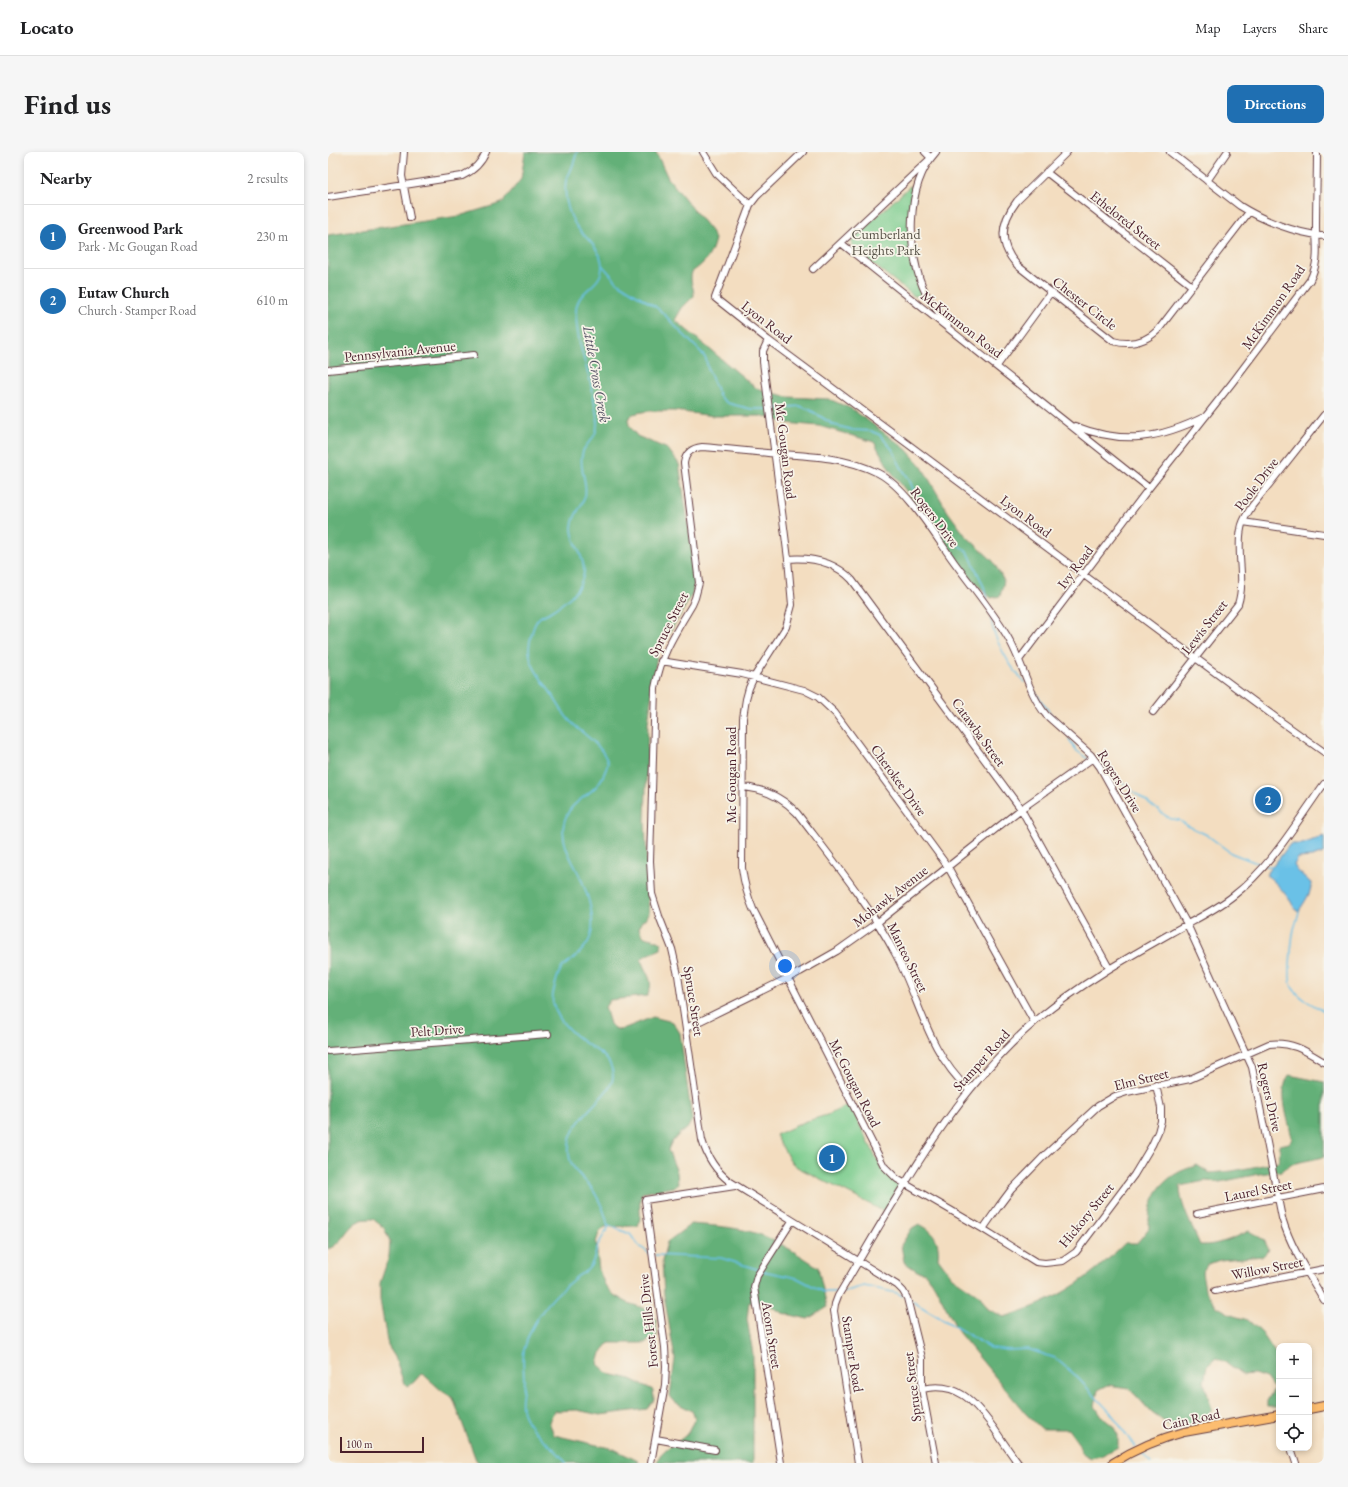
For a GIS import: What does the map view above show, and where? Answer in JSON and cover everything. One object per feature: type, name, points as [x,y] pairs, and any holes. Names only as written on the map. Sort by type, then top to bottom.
[{"type":"main road","points":[[1312,1408],[1324,1406]]},
{"type":"main road","name":"Cain Road","points":[[1113,1463],[1142,1447],[1169,1436],[1199,1429],[1276,1416]]},
{"type":"street","points":[[404,152],[402,168],[403,185],[410,218]]},
{"type":"street","points":[[328,197],[462,176],[478,166],[486,152]]},
{"type":"street","points":[[703,152],[716,173],[750,206],[757,196],[803,152]]},
{"type":"street","points":[[925,152],[931,158]]},
{"type":"street","points":[[813,269],[936,152]]},
{"type":"street","name":"Chester Circle","points":[[1067,152],[1012,207],[1005,221],[1003,236],[1005,247],[1012,261],[1110,339],[1120,343],[1132,343],[1147,339],[1159,330],[1249,212]]},
{"type":"street","points":[[1170,152],[1249,212],[1279,224],[1324,236]]},
{"type":"street","points":[[1207,181],[1227,152]]},
{"type":"street","name":"McKimmon Road","points":[[841,243],[1149,488],[1208,414],[1310,280],[1316,266],[1317,258],[1317,152]]},
{"type":"street","points":[[931,158],[921,177],[914,199],[912,229],[915,260],[926,295],[935,309],[955,333]]},
{"type":"street","name":"Ethelored Street","points":[[1046,172],[1192,286]]},
{"type":"street","name":"Lyon Road","points":[[750,206],[715,298],[768,340],[1324,752]]},
{"type":"street","points":[[997,366],[1051,292]]},
{"type":"street","name":"Mc Gougan Road","points":[[768,340],[764,351],[763,362],[792,597],[791,612],[786,627],[754,677],[746,699],[744,711],[742,868],[745,885],[753,909],[884,1166],[894,1177],[904,1184]]},
{"type":"street","name":"Pennsylvania Avenue","points":[[328,370],[474,355]]},
{"type":"street","name":"McKimmon Road","points":[[1070,424],[1103,435],[1139,437],[1158,435],[1174,430],[1208,414]]},
{"type":"street","name":"Poole Drive","points":[[1324,415],[1252,506],[1243,522],[1324,534]]},
{"type":"street","name":"Rogers Drive","points":[[691,450],[702,447],[822,457],[852,464],[878,473],[894,484],[907,498],[925,522],[1004,630],[1020,660],[1028,685],[1041,709],[1093,758],[1104,773],[1187,924],[1252,1067],[1282,1218],[1289,1238],[1324,1300]]},
{"type":"street","name":"Spruce Street","points":[[691,450],[686,455],[684,463],[698,575],[698,590],[692,605],[669,642],[661,661],[655,688],[651,868],[652,894],[675,960],[704,1148],[717,1171],[735,1186],[897,1285],[905,1294],[922,1358],[922,1389],[936,1463]]},
{"type":"street","name":"Ivy Road","points":[[1020,660],[1149,488]]},
{"type":"street","name":"Lewis Street","points":[[1153,712],[1234,610],[1240,597],[1241,589],[1240,536],[1243,522]]},
{"type":"street","name":"Catawba Street","points":[[788,559],[809,559],[828,563],[841,570],[852,580],[1020,809],[1109,968]]},
{"type":"street","name":"Cherokee Drive","points":[[661,661],[754,677],[804,690],[818,697],[827,704],[948,867],[1034,1022]]},
{"type":"street","name":"Mohawk Avenue","points":[[686,1028],[837,951],[878,922],[1020,809],[1093,758]]},
{"type":"street","name":"Stamper Road","points":[[858,1463],[834,1311],[835,1304],[838,1296],[904,1184],[937,1133],[969,1090],[1001,1053],[1034,1022],[1061,1001],[1109,968],[1219,907],[1254,878],[1273,856],[1324,784]]},
{"type":"street","name":"Manteo Street","points":[[743,787],[762,790],[773,794],[792,807],[878,922],[905,974],[936,1047],[953,1073],[969,1090]]},
{"type":"street","name":"Pelt Drive","points":[[328,1051],[548,1034]]},
{"type":"street","name":"Elm Street","points":[[983,1229],[1012,1190],[1044,1156],[1092,1111],[1115,1096],[1141,1088],[1190,1079],[1262,1046],[1281,1043],[1296,1046],[1324,1062]]},
{"type":"street","name":"Hickory Street","points":[[904,1184],[983,1229],[1036,1262],[1045,1263],[1063,1261],[1076,1252],[1134,1175],[1152,1145],[1158,1132],[1161,1120],[1161,1108],[1156,1085]]},
{"type":"street","name":"Forest Hills Drive","points":[[651,1463],[665,1385],[666,1366],[665,1347],[645,1200],[735,1186]]},
{"type":"street","name":"Laurel Street","points":[[1197,1214],[1324,1189]]},
{"type":"street","name":"Acorn Street","points":[[781,1463],[755,1302],[754,1287],[757,1276],[792,1221]]},
{"type":"street","name":"Willow Street","points":[[1216,1291],[1324,1269]]},
{"type":"street","points":[[922,1389],[932,1387],[947,1388],[968,1398],[979,1408],[1018,1463]]},
{"type":"street","points":[[656,1439],[715,1450]]},
{"type":"street","points":[[1292,1451],[1296,1463]]},
{"type":"green space","points":[[525,152],[656,152],[668,178],[711,231],[715,239],[712,250],[707,258],[692,272],[691,279],[694,296],[682,308],[675,320],[756,388],[788,397],[829,399],[852,409],[906,449],[922,467],[948,512],[965,535],[993,561],[1004,581],[1000,596],[991,598],[971,579],[946,543],[890,470],[874,442],[819,426],[786,423],[763,416],[714,416],[674,411],[647,411],[633,414],[628,419],[629,425],[637,436],[668,449],[679,464],[696,574],[692,595],[657,654],[648,723],[645,822],[649,913],[646,919],[642,921],[639,928],[643,936],[661,943],[661,949],[641,959],[650,981],[647,996],[610,1000],[605,1007],[610,1024],[614,1028],[620,1030],[653,1017],[673,1022],[680,1033],[692,1120],[687,1129],[680,1133],[671,1143],[668,1150],[677,1172],[678,1185],[642,1193],[638,1226],[605,1227],[599,1233],[596,1242],[599,1270],[605,1285],[614,1295],[628,1303],[646,1309],[656,1320],[657,1336],[645,1343],[609,1343],[601,1353],[598,1364],[609,1374],[631,1379],[653,1390],[654,1400],[647,1409],[600,1415],[577,1410],[554,1411],[549,1422],[554,1435],[614,1449],[638,1461],[639,1463],[479,1463],[476,1460],[453,1398],[421,1374],[407,1387],[404,1384],[395,1357],[388,1346],[380,1300],[380,1283],[389,1256],[390,1241],[384,1228],[373,1219],[361,1220],[352,1226],[333,1247],[328,1249],[328,235],[459,216],[502,203],[521,179]]},
{"type":"green space","name":"Cumberland Heights Park","points":[[910,186],[916,192],[910,229],[922,292],[918,296],[914,296],[856,251],[852,243],[854,237]]},
{"type":"green space","points":[[1289,1075],[1324,1082],[1324,1157],[1291,1164],[1282,1171],[1220,1182],[1205,1181],[1180,1186],[1180,1193],[1184,1208],[1200,1245],[1219,1243],[1249,1231],[1264,1240],[1269,1250],[1263,1256],[1220,1260],[1208,1264],[1202,1272],[1205,1290],[1216,1306],[1234,1316],[1248,1320],[1262,1333],[1276,1354],[1276,1407],[1267,1407],[1267,1401],[1274,1389],[1266,1378],[1254,1374],[1243,1375],[1227,1363],[1216,1358],[1207,1366],[1204,1382],[1212,1410],[1204,1420],[1189,1425],[1169,1425],[1152,1413],[1129,1388],[1108,1385],[1098,1390],[1095,1406],[1102,1417],[1113,1426],[1118,1435],[1118,1447],[1101,1456],[1091,1458],[1082,1453],[1078,1443],[1068,1429],[1042,1429],[1026,1414],[959,1333],[935,1286],[925,1273],[917,1271],[904,1262],[901,1245],[912,1228],[919,1224],[932,1233],[938,1246],[938,1258],[952,1277],[980,1296],[988,1309],[1004,1317],[1022,1311],[1055,1297],[1084,1279],[1125,1243],[1137,1243],[1149,1228],[1151,1205],[1157,1191],[1167,1180],[1177,1173],[1197,1165],[1209,1173],[1232,1171],[1279,1162],[1280,1145],[1289,1143],[1292,1139],[1284,1098],[1286,1082]]},
{"type":"green space","points":[[849,1104],[881,1167],[889,1177],[900,1186],[885,1212],[797,1167],[790,1161],[776,1135],[804,1122],[830,1114]]},
{"type":"green space","points":[[691,1224],[728,1227],[764,1236],[792,1250],[818,1267],[827,1307],[808,1319],[782,1313],[766,1303],[749,1302],[747,1319],[753,1354],[753,1463],[657,1463],[658,1458],[665,1450],[686,1435],[695,1418],[692,1411],[675,1402],[670,1396],[675,1359],[664,1295],[662,1261],[667,1242]]},
{"type":"water","points":[[1324,836],[1324,853],[1312,857],[1298,858],[1294,865],[1297,870],[1311,883],[1309,894],[1299,911],[1294,908],[1289,899],[1278,886],[1266,875],[1290,844],[1302,844]]},
{"type":"waterway","name":"Little Cross Creek","points":[[566,1463],[561,1456],[531,1427],[523,1413],[521,1405],[524,1380],[523,1354],[527,1339],[543,1310],[557,1294],[591,1266],[599,1244],[608,1228],[606,1218],[599,1201],[590,1186],[574,1168],[569,1154],[570,1141],[574,1129],[581,1118],[606,1092],[611,1083],[613,1075],[612,1069],[610,1063],[603,1055],[580,1039],[565,1026],[553,1003],[553,992],[561,969],[584,948],[592,931],[592,914],[588,897],[565,843],[563,830],[564,823],[570,809],[599,783],[608,763],[601,750],[569,720],[536,670],[531,661],[529,651],[532,633],[537,621],[540,617],[560,605],[576,591],[580,585],[584,572],[583,560],[574,539],[572,523],[585,496],[586,491],[581,460],[585,446],[594,437],[596,432],[597,418],[592,387],[582,353],[576,312],[577,304],[580,298],[598,279],[601,273],[602,265],[600,256],[589,240],[578,228],[568,209],[565,188],[566,180],[577,152]]},
{"type":"waterway","points":[[602,265],[618,283],[656,307],[701,352],[706,359],[708,369],[720,397],[727,403],[751,409],[767,409]]},
{"type":"waterway","points":[[771,409],[800,406],[810,410],[834,425],[853,430],[871,431],[880,435],[892,449],[909,479],[917,499],[933,526],[965,550],[970,556],[984,587],[987,603]]},
{"type":"waterway","points":[[991,616],[994,633],[1003,652],[1008,661],[1025,682]]},
{"type":"waterway","points":[[1035,692],[1055,720]]},
{"type":"waterway","points":[[1069,739],[1077,751],[1088,759]]},
{"type":"waterway","points":[[1105,770],[1166,816],[1171,819],[1179,820],[1207,835],[1231,853],[1262,865]]},
{"type":"waterway","points":[[1266,866],[1272,867],[1273,869]]},
{"type":"waterway","points":[[1299,911],[1292,942],[1290,968],[1291,983],[1298,995],[1324,1011]]},
{"type":"waterway","points":[[608,1225],[630,1234],[638,1245],[650,1254]]},
{"type":"waterway","points":[[655,1255],[721,1258],[760,1270]]},
{"type":"waterway","points":[[763,1271],[797,1278],[824,1292],[838,1292]]},
{"type":"waterway","points":[[843,1292],[864,1286],[897,1293],[903,1296]]},
{"type":"waterway","points":[[910,1300],[991,1348],[1008,1350],[1028,1349],[1055,1358],[1074,1374],[1111,1413],[1135,1447]]},
{"type":"waterway","points":[[1140,1451],[1151,1463]]},
{"type":"place","name":"Eutaw Church","points":[[1268,800]]},
{"type":"place","name":"Greenwood Park","points":[[832,1158]]}]
